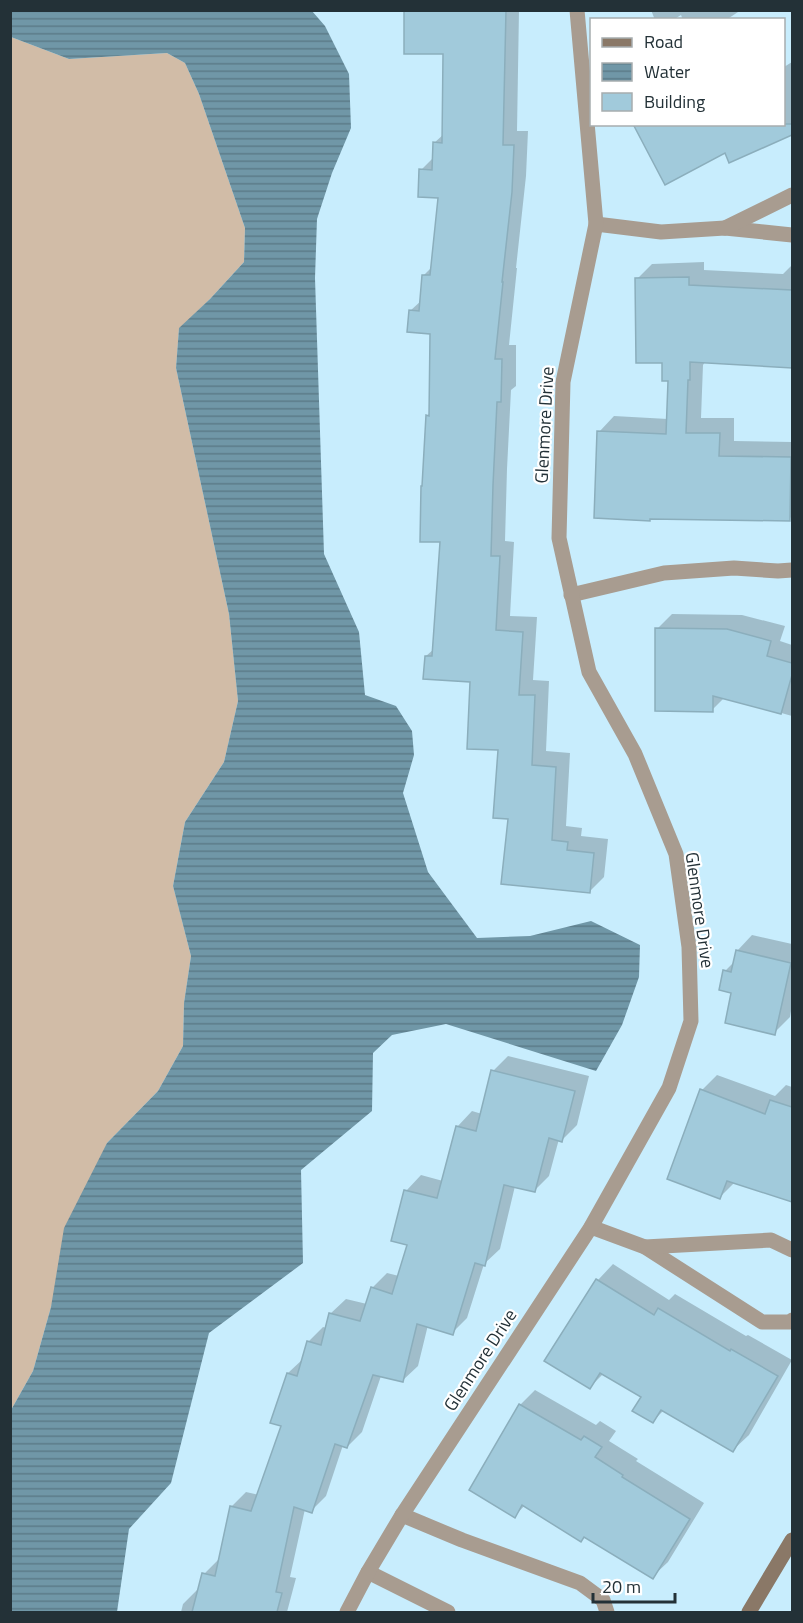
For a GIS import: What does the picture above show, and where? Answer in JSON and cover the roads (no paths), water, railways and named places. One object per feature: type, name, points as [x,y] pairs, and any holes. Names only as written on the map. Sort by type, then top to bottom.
[{"type":"street","name":"Glenmore Drive","points":[[347,1612],[402,1515],[591,1227],[669,1088],[691,1021],[689,947],[675,854],[635,754],[589,672],[559,538],[562,382],[596,224],[577,10]]},
{"type":"street","points":[[724,228],[792,195]]},
{"type":"street","points":[[596,224],[661,231],[724,228],[792,235]]},
{"type":"street","points":[[571,595],[664,573],[734,568],[785,571],[792,580]]},
{"type":"street","points":[[591,1227],[645,1247],[762,1322],[791,1322],[792,1320]]},
{"type":"street","points":[[645,1247],[771,1240],[792,1250]]},
{"type":"street","points":[[402,1515],[462,1540],[580,1583],[603,1600],[608,1612]]},
{"type":"street","points":[[749,1612],[792,1540]]},
{"type":"street","points":[[368,1572],[448,1612]]},
{"type":"water","points":[[11,10],[312,11],[325,26],[349,74],[351,128],[332,173],[317,219],[315,278],[324,554],[359,632],[365,695],[396,706],[412,731],[414,755],[403,793],[428,872],[477,938],[530,936],[591,921],[640,945],[639,977],[622,1025],[596,1071],[446,1024],[392,1035],[373,1053],[372,1111],[301,1170],[303,1263],[209,1333],[171,1483],[129,1529],[117,1612],[11,1612],[11,1410],[33,1371],[51,1307],[64,1228],[107,1143],[158,1091],[183,1046],[184,1003],[191,956],[173,886],[185,822],[224,762],[238,701],[229,614],[176,368],[179,328],[244,262],[245,228],[199,94],[185,63],[167,53],[69,59],[11,37]]}]
